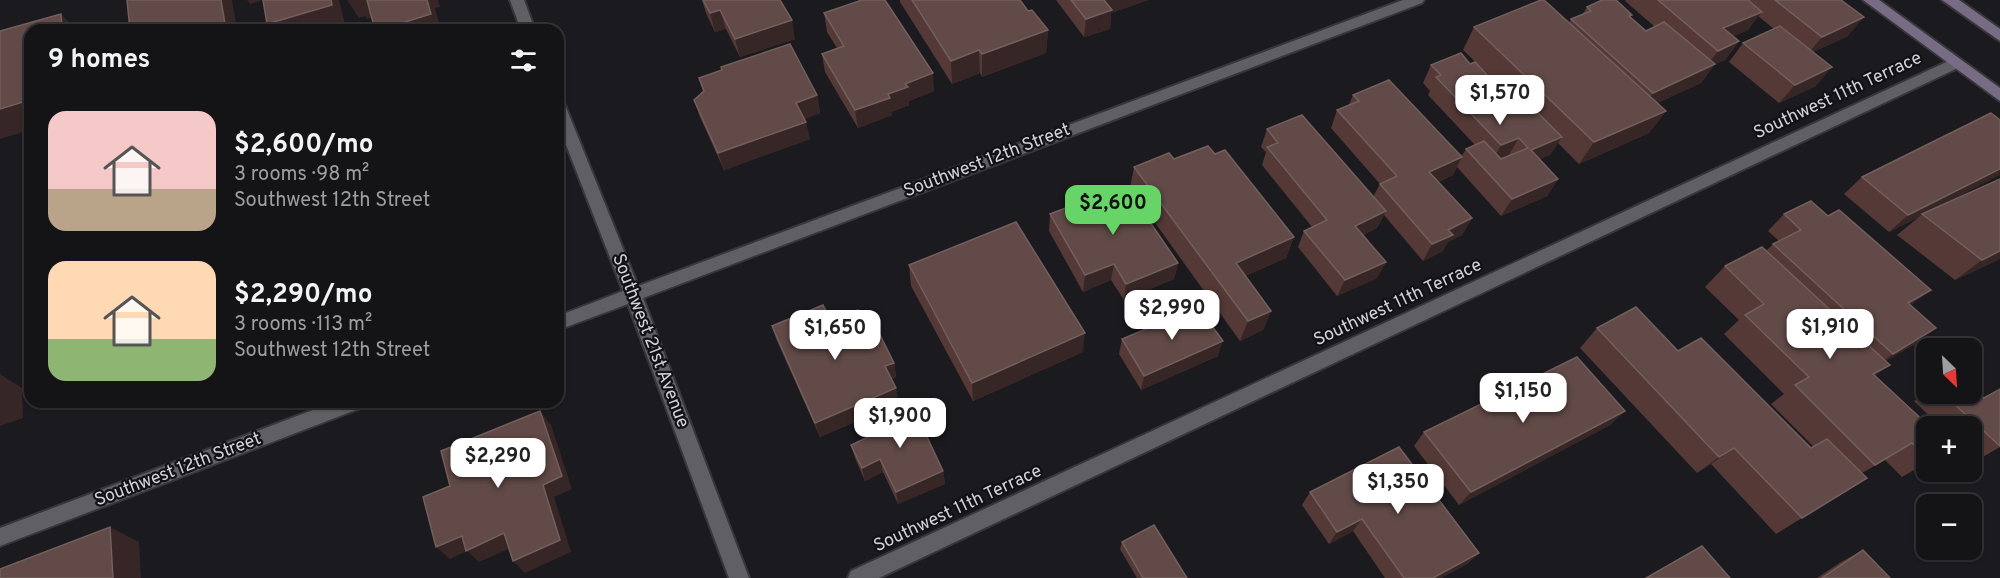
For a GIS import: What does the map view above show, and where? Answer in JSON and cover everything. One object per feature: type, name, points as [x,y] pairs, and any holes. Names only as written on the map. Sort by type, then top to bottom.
[{"type":"main road","points":[[1870,0],[2000,96]]},
{"type":"main road","points":[[1949,0],[2000,36]]},
{"type":"street","points":[[517,0],[526,24]]},
{"type":"street","name":"Southwest 12th Street","points":[[564,321],[1417,0]]},
{"type":"street","name":"Southwest 11th Terrace","points":[[858,578],[1955,63]]},
{"type":"street","name":"Southwest 21st Avenue","points":[[564,120],[633,295],[739,578]]},
{"type":"street","name":"Southwest 12th Street","points":[[0,537],[339,408]]},
{"type":"building","points":[[127,0],[221,0],[225,24],[129,24]]},
{"type":"building","points":[[263,0],[331,0],[332,5],[267,24]]},
{"type":"building","points":[[367,0],[427,0],[431,14],[398,24],[373,24]]},
{"type":"building","points":[[703,0],[780,0],[792,20],[735,39],[720,10],[710,13]]},
{"type":"building","points":[[862,0],[885,0],[933,73],[905,84],[908,87],[888,94],[890,98],[855,110],[822,54],[844,46],[824,13]]},
{"type":"building","points":[[912,0],[1020,0],[1028,11],[1032,10],[1048,30],[982,54],[979,50],[951,61]]},
{"type":"building","points":[[1071,0],[1104,0],[1112,10],[1086,19]]},
{"type":"building","points":[[1544,0],[1666,111],[1594,142],[1474,27]]},
{"type":"building","points":[[1602,0],[1616,0],[1646,31],[1664,22],[1715,64],[1653,93],[1571,19],[1591,11],[1587,7]]},
{"type":"building","points":[[1658,0],[1748,0],[1762,12],[1723,28],[1739,41],[1718,51]]},
{"type":"building","points":[[1775,0],[1841,0],[1864,17],[1822,37]]},
{"type":"building","points":[[61,14],[62,24],[25,24]]},
{"type":"building","points":[[24,24],[24,102],[0,109],[0,31]]},
{"type":"building","points":[[1780,26],[1832,67],[1795,85],[1743,43]]},
{"type":"building","points":[[790,44],[817,95],[796,103],[806,122],[718,153],[694,100],[704,91],[699,78],[722,70],[721,67]]},
{"type":"building","points":[[1461,53],[1470,64],[1475,62],[1492,80],[1496,78],[1526,109],[1532,107],[1562,137],[1531,150],[1558,179],[1512,199],[1466,149],[1484,141],[1501,159],[1528,148],[1519,138],[1501,145],[1436,77],[1441,75],[1431,65]]},
{"type":"building","points":[[1389,80],[1462,157],[1429,172],[1472,218],[1448,230],[1453,235],[1432,244],[1380,184],[1397,176],[1337,110],[1359,101],[1353,95]]},
{"type":"building","points":[[1991,113],[2000,120],[2000,169],[1908,215],[1862,177]]},
{"type":"building","points":[[1302,115],[1386,211],[1355,226],[1386,262],[1345,280],[1304,231],[1327,220],[1267,147],[1278,143],[1267,129]]},
{"type":"building","points":[[1208,146],[1215,154],[1225,150],[1294,237],[1236,263],[1271,311],[1248,321],[1134,167],[1169,153],[1174,159]]},
{"type":"building","points":[[2000,179],[2000,251],[1982,260],[1922,214]]},
{"type":"building","points":[[1122,187],[1129,198],[1133,197],[1178,263],[1126,284],[1114,264],[1085,275],[1050,214]]},
{"type":"building","points":[[1811,201],[1828,216],[1839,210],[1931,290],[1908,303],[1936,328],[1893,354],[1773,244],[1801,230],[1784,214]]},
{"type":"building","points":[[1016,222],[1085,333],[972,383],[909,265]]},
{"type":"building","points":[[1762,247],[1890,365],[1873,374],[1918,416],[1916,416],[1916,446],[1912,443],[1875,465],[1795,385],[1809,377],[1745,315],[1764,304],[1725,266]]},
{"type":"building","points":[[823,305],[831,321],[858,310],[871,336],[879,333],[894,363],[885,366],[896,388],[815,423],[772,326]]},
{"type":"building","points":[[1198,307],[1223,341],[1144,376],[1122,339]]},
{"type":"building","points":[[1636,307],[1678,351],[1701,338],[1811,448],[1827,439],[1867,478],[1802,518],[1734,448],[1719,457],[1597,328]]},
{"type":"building","points":[[1577,357],[1625,411],[1471,492],[1424,432]]},
{"type":"building","points":[[2000,389],[2000,446],[1982,430],[1982,416],[1967,416],[1954,404],[1982,404],[1982,396],[1984,398]]},
{"type":"building","points":[[912,405],[943,471],[896,492],[880,459],[862,468],[851,445],[881,431],[876,420]]},
{"type":"building","points":[[540,411],[562,476],[543,485],[560,540],[513,561],[504,533],[466,551],[462,536],[436,547],[423,497],[450,486],[441,451]]},
{"type":"building","points":[[1399,447],[1479,553],[1433,578],[1404,578],[1362,519],[1337,532],[1310,492]]},
{"type":"building","points":[[1154,525],[1187,578],[1143,578],[1122,542]]},
{"type":"building","points":[[110,527],[113,578],[0,578],[0,569]]},
{"type":"building","points":[[1702,546],[1730,578],[1646,578]]},
{"type":"building","points":[[1863,550],[1890,578],[1822,578]]}]
